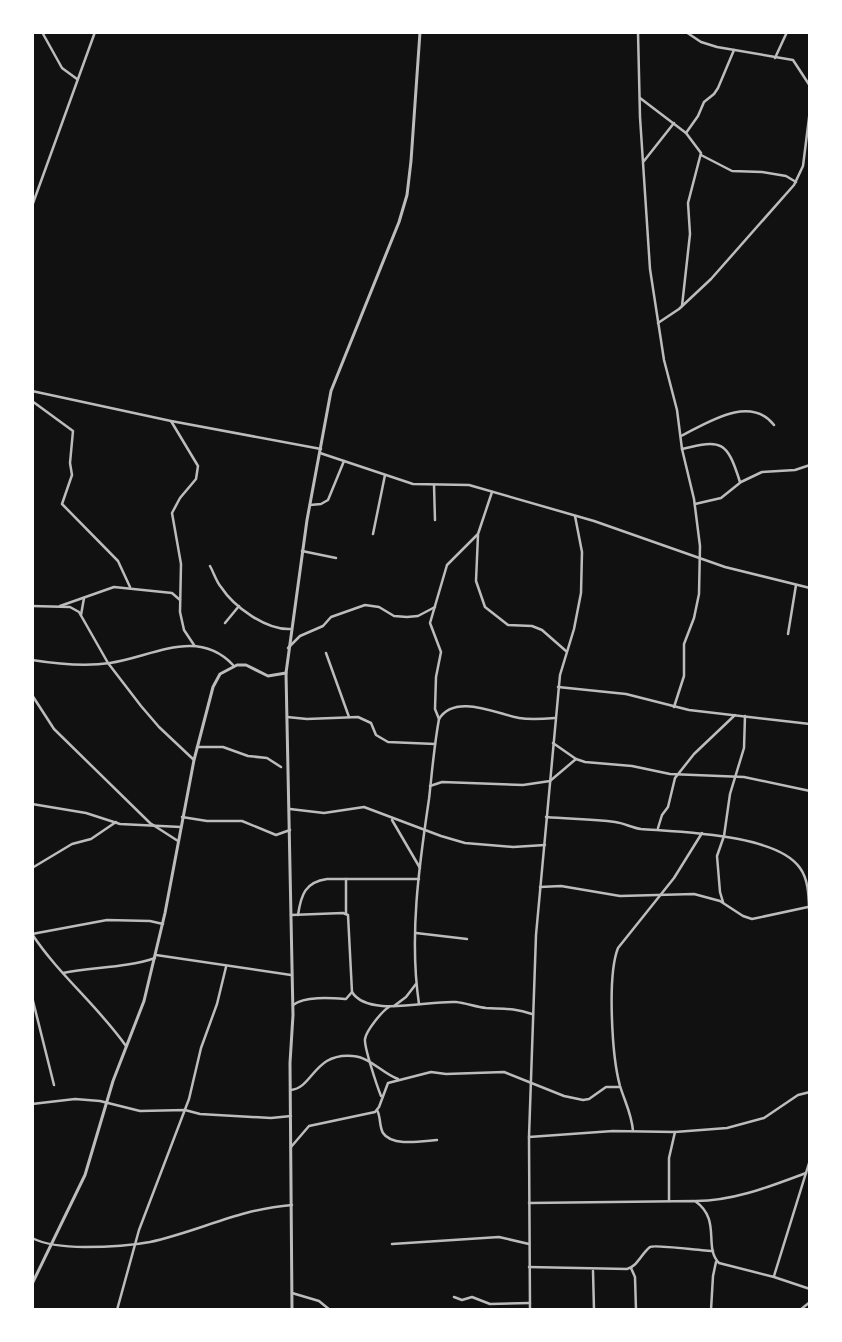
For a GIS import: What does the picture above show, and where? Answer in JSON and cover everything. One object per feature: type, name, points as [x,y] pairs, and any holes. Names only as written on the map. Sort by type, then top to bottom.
[{"type":"street","points":[[42,32],[62,68],[77,79]]},
{"type":"street","points":[[32,206],[95,32]]},
{"type":"street","points":[[292,1310],[292,1005],[290,810],[286,673],[288,648],[302,551],[331,392],[405,202],[411,161],[420,32]]},
{"type":"street","points":[[638,32],[643,163],[650,269],[658,324],[682,449],[695,504],[700,558],[699,594],[694,618],[684,644],[684,676],[674,707]]},
{"type":"street","points":[[686,32],[701,42],[796,62],[810,86]]},
{"type":"street","points":[[775,58],[787,32]]},
{"type":"street","points":[[686,133],[698,116],[704,102],[718,88],[734,50]]},
{"type":"street","points":[[640,98],[686,133],[698,147],[701,155],[688,203],[690,234],[682,306]]},
{"type":"street","points":[[658,324],[682,306],[749,238],[796,182],[803,166],[810,110]]},
{"type":"street","points":[[643,163],[674,123]]},
{"type":"street","points":[[701,155],[732,171],[762,172],[786,176],[796,182]]},
{"type":"street","points":[[32,391],[172,422],[321,451],[344,461],[412,484],[462,484],[575,516],[725,567],[810,588]]},
{"type":"street","points":[[32,401],[73,430],[70,462],[72,475],[62,504],[118,561],[130,587]]},
{"type":"street","points":[[681,436],[742,411],[762,414],[774,426]]},
{"type":"street","points":[[172,422],[198,466],[196,479],[180,498],[172,513],[180,554],[180,612],[184,630],[194,645]]},
{"type":"street","points":[[682,449],[706,443],[722,446],[740,482]]},
{"type":"street","points":[[310,505],[321,504],[328,500],[344,461]]},
{"type":"street","points":[[695,504],[720,498],[740,482],[762,472],[795,470],[810,465]]},
{"type":"street","points":[[373,534],[385,475]]},
{"type":"street","points":[[434,484],[435,520]]},
{"type":"street","points":[[492,492],[478,534],[476,581],[485,607],[508,625],[537,627],[566,651]]},
{"type":"street","points":[[530,1310],[529,1203],[532,1014],[540,887],[558,687],[566,651],[574,629],[582,579],[582,552],[575,516]]},
{"type":"street","points":[[439,720],[435,708],[435,685],[436,670],[441,652],[430,625],[447,564],[478,534]]},
{"type":"street","points":[[302,551],[336,558]]},
{"type":"street","points":[[210,566],[221,588],[239,606],[262,621],[280,628],[290,629]]},
{"type":"street","points":[[788,634],[796,584]]},
{"type":"street","points":[[58,606],[109,588],[130,587],[146,592],[181,592]]},
{"type":"street","points":[[173,593],[181,602]]},
{"type":"street","points":[[81,615],[84,598]]},
{"type":"street","points":[[32,606],[70,607],[81,615],[108,663],[159,727],[194,760]]},
{"type":"street","points":[[224,623],[239,606]]},
{"type":"street","points":[[288,648],[300,636],[323,626],[331,617],[362,606],[374,606],[390,614],[407,617],[418,616],[435,607]]},
{"type":"street","points":[[32,660],[65,664],[108,663],[194,645],[220,654],[233,665],[246,666],[268,676],[286,673]]},
{"type":"street","points":[[326,653],[349,717]]},
{"type":"street","points":[[32,1284],[85,1175],[106,1104],[144,1001],[163,924],[194,760],[213,686],[220,674],[233,665]]},
{"type":"street","points":[[558,687],[626,694],[674,707],[810,724]]},
{"type":"street","points":[[32,695],[54,729],[154,826],[178,841]]},
{"type":"street","points":[[419,1004],[416,984],[416,933],[419,879],[423,829],[439,720],[443,714],[452,709],[475,706],[521,718],[555,718]]},
{"type":"street","points":[[657,829],[662,815],[668,807],[675,778],[694,754],[716,736],[735,715]]},
{"type":"street","points":[[287,716],[307,719],[349,717],[370,722],[376,735],[388,742],[435,744]]},
{"type":"street","points":[[723,902],[720,892],[717,860],[724,836],[730,794],[744,748],[745,716]]},
{"type":"street","points":[[553,743],[576,760],[678,774],[736,776],[810,791]]},
{"type":"street","points":[[197,747],[223,747],[248,756],[267,758],[281,767]]},
{"type":"street","points":[[430,786],[442,782],[523,785],[550,781],[576,760]]},
{"type":"street","points":[[32,804],[86,813],[116,822],[181,827]]},
{"type":"street","points":[[290,810],[324,813],[364,808],[392,820],[465,843],[513,847],[545,844]]},
{"type":"street","points":[[182,817],[208,821],[242,821],[276,834],[290,830]]},
{"type":"street","points":[[546,817],[596,820],[640,829],[702,833],[724,836],[768,847],[791,858],[800,868],[807,886],[810,924]]},
{"type":"street","points":[[392,820],[420,869]]},
{"type":"street","points":[[32,868],[72,844],[91,839],[116,822]]},
{"type":"street","points":[[633,1131],[629,1111],[620,1087],[611,996],[613,967],[618,948],[677,874],[702,833]]},
{"type":"street","points":[[298,914],[301,898],[309,884],[324,879],[419,879]]},
{"type":"street","points":[[346,879],[346,913],[349,918],[352,992],[359,1000],[382,1007],[457,1002],[488,1008],[512,1008],[532,1014]]},
{"type":"street","points":[[807,886],[810,880]]},
{"type":"street","points":[[540,887],[561,886],[620,896],[688,894],[723,902],[738,913],[752,919],[808,907]]},
{"type":"street","points":[[290,916],[298,914],[346,913]]},
{"type":"street","points":[[126,1046],[108,1022],[42,950],[32,934],[107,920],[150,921],[163,924]]},
{"type":"street","points":[[416,933],[466,939]]},
{"type":"street","points":[[63,973],[90,967],[131,965],[155,956],[291,976]]},
{"type":"street","points":[[117,1310],[135,1244],[185,1110],[226,967]]},
{"type":"street","points":[[382,1097],[366,1047],[366,1036],[381,1013],[406,997],[416,984]]},
{"type":"street","points":[[292,1005],[299,1001],[328,996],[346,999],[352,992]]},
{"type":"street","points":[[32,997],[54,1086]]},
{"type":"street","points":[[291,1090],[301,1087],[326,1060],[353,1056],[372,1063],[398,1079]]},
{"type":"street","points":[[437,1140],[406,1141],[388,1138],[382,1132],[377,1110],[386,1085],[398,1079],[431,1072],[446,1074],[499,1072],[564,1096],[583,1100],[589,1099],[606,1087],[620,1087]]},
{"type":"street","points":[[530,1137],[633,1131],[675,1132],[741,1125],[764,1118],[798,1095],[810,1092]]},
{"type":"street","points":[[32,1104],[75,1099],[140,1111],[185,1110],[200,1114],[264,1118],[291,1116]]},
{"type":"street","points":[[291,1147],[309,1126],[348,1116],[371,1114],[377,1110]]},
{"type":"street","points":[[670,1201],[669,1158],[675,1132]]},
{"type":"street","points":[[774,1277],[810,1160]]},
{"type":"street","points":[[529,1203],[622,1203],[712,1200],[745,1194],[806,1173]]},
{"type":"street","points":[[696,1201],[708,1214],[712,1231],[713,1252],[717,1261],[721,1264],[774,1277],[810,1290]]},
{"type":"street","points":[[32,1238],[52,1244],[74,1247],[135,1244],[174,1235],[255,1209],[292,1205]]},
{"type":"street","points":[[392,1244],[499,1237],[529,1244]]},
{"type":"street","points":[[529,1267],[572,1267],[593,1270],[632,1268],[648,1249],[654,1246],[713,1252]]},
{"type":"street","points":[[711,1310],[713,1276],[717,1261]]},
{"type":"street","points":[[632,1268],[635,1277],[636,1310]]},
{"type":"street","points":[[593,1270],[594,1310]]},
{"type":"street","points":[[292,1293],[320,1301],[330,1310]]},
{"type":"street","points":[[454,1297],[462,1300],[472,1297],[490,1304],[530,1303]]},
{"type":"street","points":[[800,1310],[810,1302]]}]
